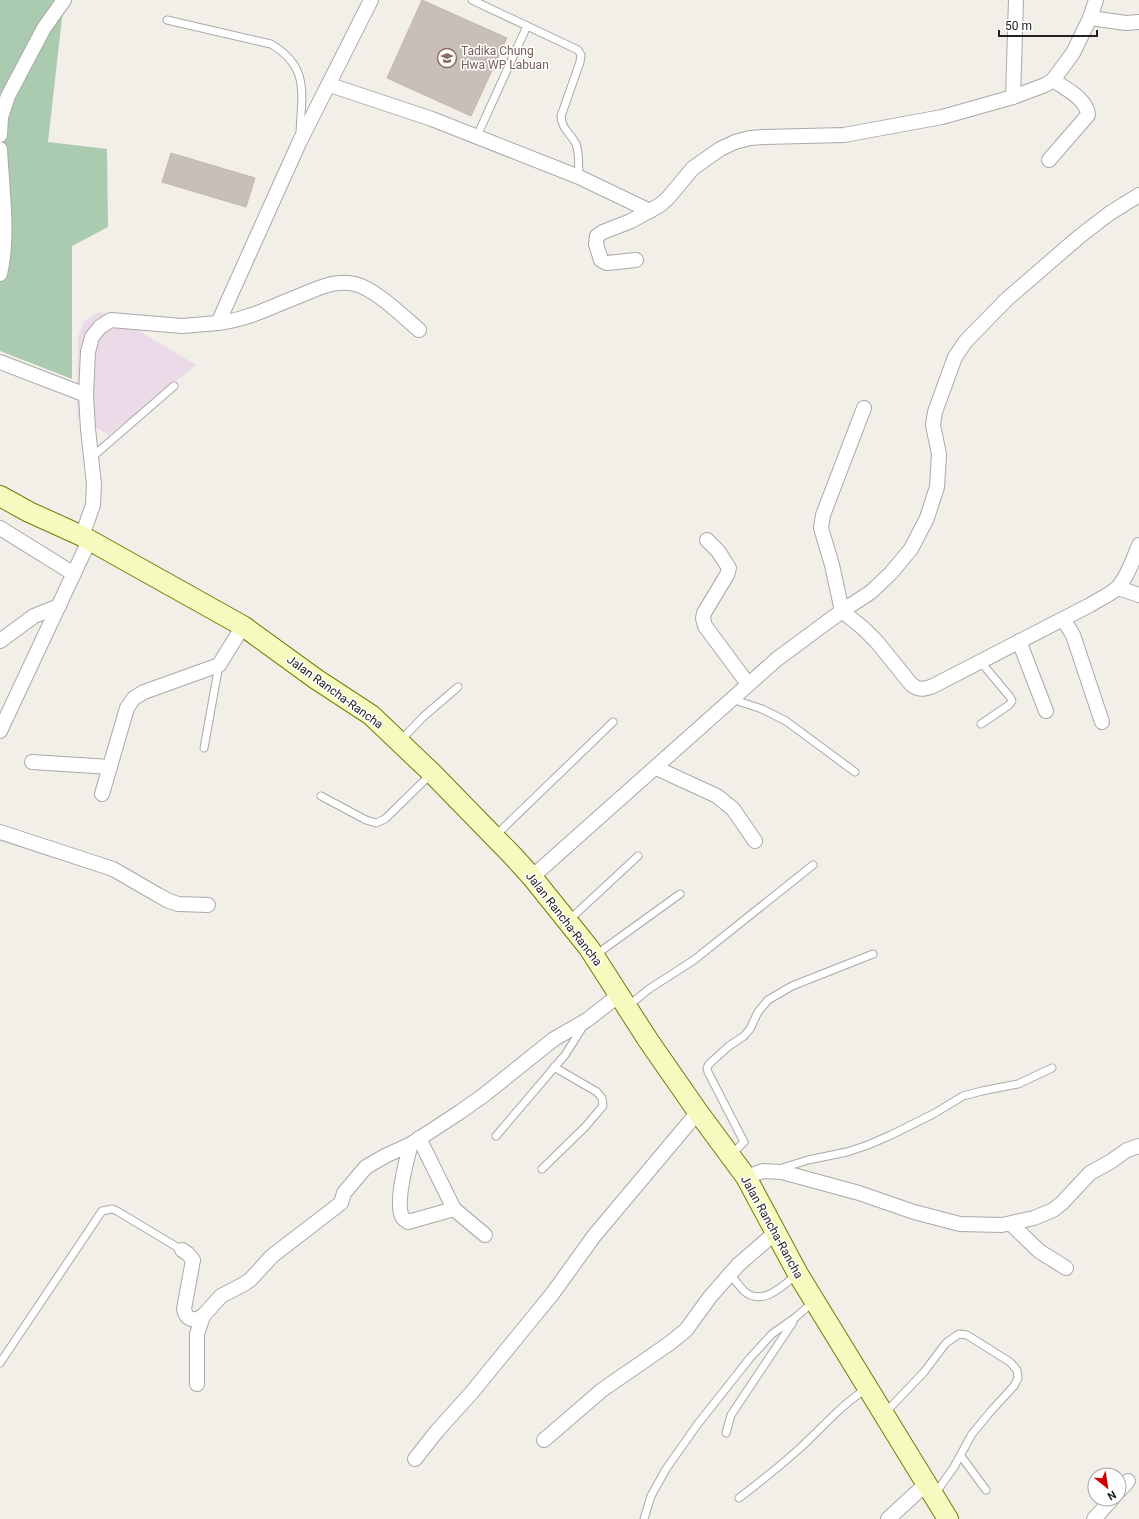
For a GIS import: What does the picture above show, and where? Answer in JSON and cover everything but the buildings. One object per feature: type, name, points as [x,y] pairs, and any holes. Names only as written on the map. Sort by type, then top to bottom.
[{"type":"main road","name":"Jalan Rancha-Rancha","points":[[0,496],[29,512],[86,539],[243,626],[316,679],[371,715],[432,773],[532,877],[594,956],[698,1112],[746,1177],[798,1274],[948,1519]]},
{"type":"street","points":[[0,135],[1,117],[8,96],[44,28],[64,0]]},
{"type":"street","points":[[218,323],[299,143],[330,85],[371,0]]},
{"type":"street","points":[[1013,97],[1016,0]]},
{"type":"street","points":[[636,260],[607,263],[601,260],[596,244],[598,236],[603,232],[631,221],[668,198],[693,168],[720,149],[735,142],[750,138],[764,136],[844,135],[942,117],[1013,97],[1045,85],[1053,80],[1072,54],[1090,18],[1096,0]]},
{"type":"street","points":[[1090,18],[1126,24],[1139,22]]},
{"type":"street","points":[[1049,160],[1088,115],[1087,109],[1083,102],[1053,80]]},
{"type":"street","points":[[330,85],[432,119],[477,136],[578,177],[650,210]]},
{"type":"street","points":[[0,149],[4,242],[3,263],[0,274]]},
{"type":"street","points":[[532,877],[777,659],[842,611],[871,592],[891,573],[911,549],[927,518],[936,487],[939,454],[933,425],[935,412],[955,357],[966,341],[1006,299],[1080,236],[1110,213],[1139,195]]},
{"type":"street","points":[[0,731],[74,574],[86,539],[93,505],[94,484],[86,394],[88,352],[92,337],[100,327],[111,320],[182,326],[218,323],[244,318],[328,285],[345,283],[355,284],[379,297],[419,330]]},
{"type":"street","points":[[0,362],[86,394]]},
{"type":"street","points":[[864,408],[823,515],[821,528],[832,565],[842,611],[863,628],[911,684],[918,690],[923,690],[933,686],[1090,605],[1118,588],[1139,545]]},
{"type":"street","points":[[0,528],[74,574]]},
{"type":"street","points":[[707,540],[718,551],[729,568],[727,575],[704,613],[703,618],[705,626],[748,684]]},
{"type":"street","points":[[1118,588],[1139,595]]},
{"type":"street","points":[[0,641],[34,616],[59,606]]},
{"type":"street","points":[[1063,619],[1073,635],[1102,722]]},
{"type":"street","points":[[102,794],[127,708],[134,698],[144,692],[219,665],[243,626]]},
{"type":"street","points":[[1019,641],[1046,711]]},
{"type":"street","points":[[32,762],[110,767]]},
{"type":"street","points":[[656,768],[717,796],[733,808],[755,841]]},
{"type":"street","points":[[0,832],[113,869],[158,895],[178,904],[208,905]]},
{"type":"street","points":[[197,1384],[197,1334],[203,1316],[221,1296],[251,1279],[272,1256],[341,1202],[344,1194],[366,1167],[415,1141],[484,1096],[554,1039],[623,1001]]},
{"type":"street","points":[[415,1459],[553,1293],[594,1236],[698,1112]]},
{"type":"street","points":[[415,1141],[454,1209],[485,1235]]},
{"type":"street","points":[[415,1141],[399,1199],[403,1219],[408,1222],[454,1209]]},
{"type":"street","points":[[746,1177],[763,1171],[782,1172],[858,1193],[914,1212],[960,1224],[1002,1225],[1034,1218],[1053,1210],[1062,1203],[1090,1173],[1110,1162],[1127,1150],[1139,1146]]},
{"type":"street","points":[[1011,1224],[1039,1251],[1066,1268]]},
{"type":"street","points":[[544,1440],[602,1390],[670,1343],[686,1330],[710,1297],[738,1265],[776,1232]]},
{"type":"street","points":[[182,1250],[192,1257],[193,1260],[184,1309],[185,1314],[194,1320],[203,1316]]},
{"type":"street","points":[[888,1519],[930,1490]]},
{"type":"street","points":[[1094,1519],[1105,1507]]},
{"type":"lane","points":[[472,0],[578,50],[581,55],[580,62],[561,116],[562,124],[576,144],[578,153],[578,177]]},
{"type":"lane","points":[[167,20],[271,44],[282,50],[290,58],[297,69],[301,81],[299,143]]},
{"type":"lane","points":[[477,136],[527,26]]},
{"type":"lane","points":[[91,458],[174,386]]},
{"type":"lane","points":[[980,661],[1012,701],[1009,705],[981,724]]},
{"type":"lane","points":[[204,748],[219,665]]},
{"type":"lane","points":[[400,741],[423,717],[458,687]]},
{"type":"lane","points":[[732,699],[762,709],[786,721],[855,772]]},
{"type":"lane","points":[[494,837],[613,722]]},
{"type":"lane","points":[[321,796],[366,820],[376,823],[385,819],[432,773]]},
{"type":"lane","points":[[568,922],[638,856]]},
{"type":"lane","points":[[623,1001],[649,990],[694,960],[812,865]]},
{"type":"lane","points":[[594,956],[680,894]]},
{"type":"lane","points":[[730,1156],[744,1142],[708,1072],[707,1068],[709,1064],[729,1046],[744,1036],[758,1012],[768,1000],[792,986],[873,954]]},
{"type":"lane","points":[[496,1136],[565,1056],[587,1020]]},
{"type":"lane","points":[[542,1169],[585,1127],[603,1106],[602,1098],[597,1092],[554,1067]]},
{"type":"lane","points":[[772,1171],[808,1160],[847,1152],[868,1145],[891,1136],[935,1113],[963,1096],[1018,1084],[1052,1068]]},
{"type":"lane","points":[[0,1363],[102,1211],[112,1209],[117,1211],[182,1250]]},
{"type":"lane","points":[[730,1274],[745,1292],[755,1297],[775,1293],[798,1274]]},
{"type":"lane","points":[[644,1519],[651,1496],[666,1469],[697,1425],[750,1358],[772,1334],[796,1317],[814,1300]]},
{"type":"lane","points":[[726,1433],[731,1415],[796,1317]]},
{"type":"lane","points":[[884,1414],[924,1372],[946,1343],[959,1334],[968,1335],[1010,1362],[1018,1370],[1018,1378],[1014,1386],[972,1434],[961,1456],[930,1490]]},
{"type":"lane","points":[[739,1498],[800,1448],[851,1399],[868,1388]]},
{"type":"lane","points":[[961,1456],[986,1490]]},
{"type":"shaded area","points":[[99,312],[113,315],[196,365],[109,435],[77,417],[78,337],[84,322]]},
{"type":"green space","points":[[0,0],[64,0],[48,142],[107,149],[108,227],[72,246],[72,379],[0,351]]},
{"type":"place","name":"Tadika Chung Hwa WP Labuan","points":[[447,58]]}]
